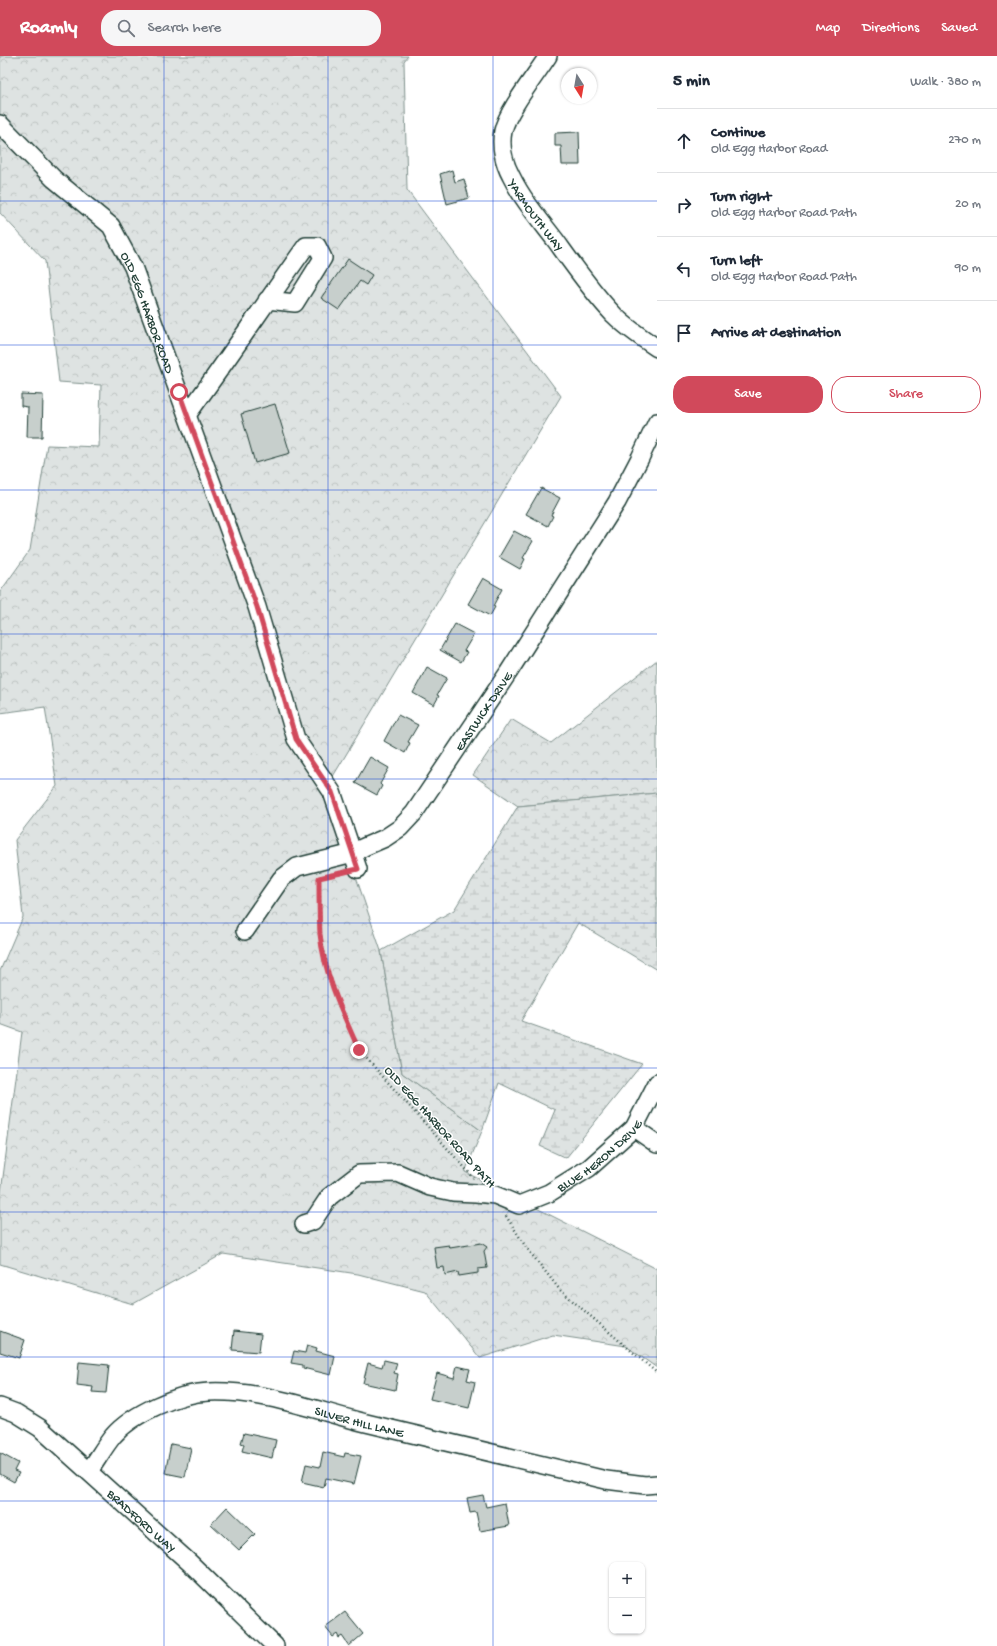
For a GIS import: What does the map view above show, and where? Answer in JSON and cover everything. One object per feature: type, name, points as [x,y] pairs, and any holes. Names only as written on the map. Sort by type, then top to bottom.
[{"type":"street","name":"YARMOUTH WAY","points":[[548,56],[507,119],[503,132],[502,147],[509,171],[529,205],[593,290],[628,328],[657,348]]},
{"type":"street","name":"OLD EGG HARBOR ROAD","points":[[0,124],[54,179],[110,226],[134,267],[257,607],[296,739],[332,792],[356,861]]},
{"type":"street","points":[[187,415],[267,300]]},
{"type":"street","name":"EASTWICK DRIVE","points":[[244,932],[281,880],[297,868],[356,861],[364,847],[385,838],[400,828],[414,813],[508,673],[613,508],[640,458],[657,422]]},
{"type":"street","name":"BLUE HERON DRIVE","points":[[489,1194],[496,1195],[519,1204],[549,1192],[589,1168],[634,1128],[657,1083]]},
{"type":"street","points":[[634,1128],[657,1144]]},
{"type":"street","points":[[304,1224],[313,1220],[329,1197],[359,1174],[398,1173],[430,1187],[453,1192],[489,1194]]},
{"type":"street","name":"SILVER HILL LANE","points":[[89,1471],[113,1436],[136,1417],[156,1406],[182,1397],[209,1392],[263,1396],[364,1422],[606,1480],[644,1485],[657,1484]]},
{"type":"street","name":"BRADFORD WAY","points":[[0,1406],[16,1413],[40,1428],[190,1563],[275,1646]]},
{"type":"path","name":"OLD EGG HARBOR ROAD PATH","points":[[356,861],[319,878],[320,934],[329,974],[340,1007],[359,1050],[489,1194]]},
{"type":"path","points":[[505,1215],[526,1247],[560,1290],[657,1373]]},
{"type":"green space","points":[[0,56],[408,56],[404,61],[407,190],[561,396],[326,788],[381,951],[402,1073],[482,1131],[465,1172],[657,1269],[657,1368],[626,1346],[553,1335],[480,1358],[425,1291],[358,1274],[223,1254],[133,1304],[0,1264],[0,1200],[22,1032],[0,1024],[0,971],[23,917],[15,840],[57,786],[45,707],[0,713],[0,592],[30,550],[47,445],[99,447],[101,385],[59,382],[45,261],[0,213]]},
{"type":"green space","points":[[657,660],[657,793],[518,806],[473,775],[511,719],[551,743]]},
{"type":"green space","points":[[657,793],[657,970],[578,923],[521,1021],[642,1064],[566,1158],[540,1146],[555,1110],[499,1083],[482,1131],[402,1073],[381,951],[454,910],[518,806]]},
{"type":"building","points":[[579,132],[580,165],[562,165],[561,146],[555,146],[555,133]]},
{"type":"building","points":[[452,170],[455,182],[464,179],[469,198],[447,204],[440,174]]},
{"type":"building","points":[[348,259],[372,275],[366,285],[360,281],[339,310],[321,298]]},
{"type":"building","points":[[21,394],[43,395],[42,437],[27,437],[28,407],[21,406]]},
{"type":"building","points":[[275,404],[290,453],[255,463],[241,414]]},
{"type":"building","points":[[541,488],[560,498],[551,515],[553,516],[548,526],[526,514]]},
{"type":"building","points":[[514,531],[533,541],[523,558],[525,559],[520,569],[499,557]]},
{"type":"building","points":[[483,578],[502,589],[493,606],[495,607],[490,616],[468,604]]},
{"type":"building","points":[[455,624],[474,634],[464,651],[467,652],[461,662],[440,650]]},
{"type":"building","points":[[427,667],[447,678],[437,695],[439,696],[434,705],[413,693]]},
{"type":"building","points":[[398,715],[418,725],[408,742],[410,743],[405,753],[384,741]]},
{"type":"building","points":[[370,757],[389,768],[380,784],[382,786],[377,795],[355,783]]},
{"type":"building","points":[[481,1243],[487,1247],[484,1251],[487,1268],[478,1269],[478,1273],[459,1276],[458,1272],[445,1275],[444,1267],[437,1268],[434,1247],[449,1245],[450,1248]]},
{"type":"building","points":[[0,1331],[25,1340],[19,1358],[0,1352]]},
{"type":"building","points":[[234,1331],[261,1334],[259,1352],[232,1350]]},
{"type":"building","points":[[307,1345],[317,1348],[316,1351],[335,1356],[331,1375],[303,1368],[303,1365],[291,1363],[294,1351],[305,1353]]},
{"type":"building","points":[[384,1360],[397,1363],[394,1373],[398,1374],[395,1390],[363,1383],[368,1363],[382,1367]]},
{"type":"building","points":[[79,1362],[109,1365],[106,1393],[92,1392],[93,1387],[77,1385]]},
{"type":"building","points":[[457,1366],[470,1369],[467,1380],[475,1382],[469,1408],[430,1399],[437,1373],[454,1378]]},
{"type":"building","points":[[244,1433],[276,1440],[272,1458],[242,1451],[244,1444],[241,1443]]},
{"type":"building","points":[[171,1444],[191,1448],[185,1477],[165,1473]]},
{"type":"building","points":[[323,1452],[344,1457],[345,1453],[361,1456],[354,1484],[326,1478],[324,1487],[302,1482],[306,1464],[320,1467]]},
{"type":"building","points":[[0,1453],[18,1463],[14,1471],[19,1473],[14,1482],[0,1474]]},
{"type":"building","points":[[483,1495],[486,1507],[505,1503],[509,1526],[480,1531],[476,1512],[470,1513],[467,1498]]},
{"type":"building","points":[[227,1507],[255,1534],[239,1550],[211,1524]]},
{"type":"building","points":[[345,1612],[363,1634],[349,1646],[342,1636],[339,1638],[337,1634],[333,1637],[325,1627]]},
{"type":"route","points":[[179,392],[257,607],[296,739],[332,792],[358,869],[319,878],[320,934],[329,974],[340,1007],[359,1050]]}]
